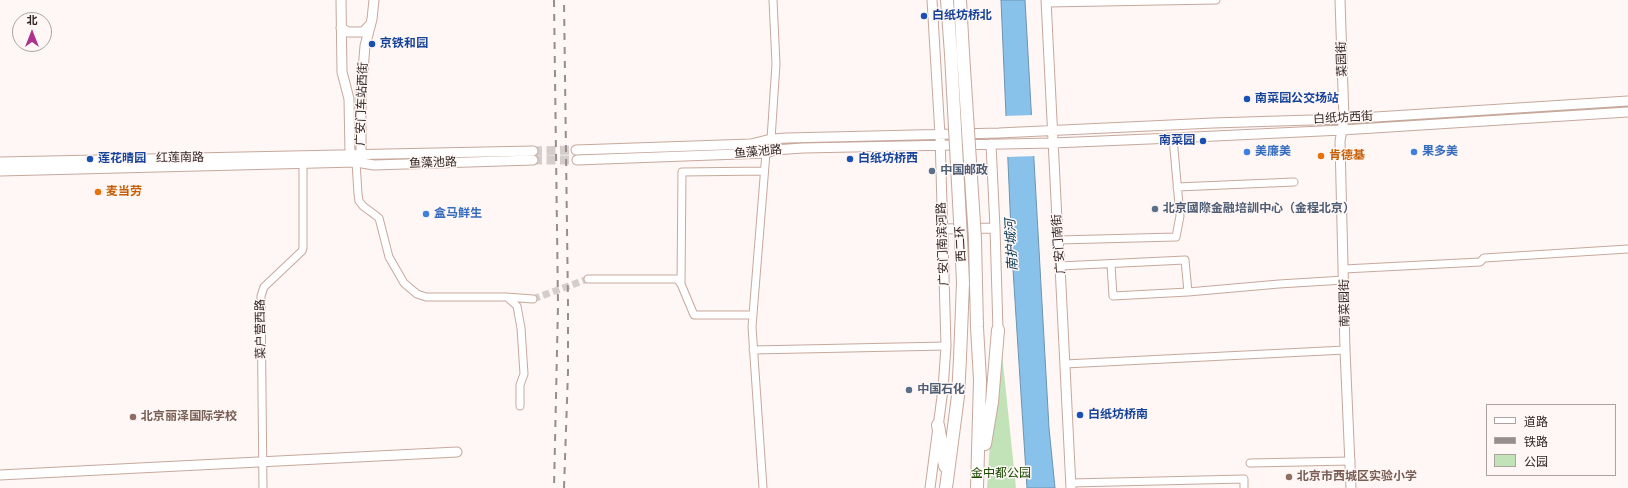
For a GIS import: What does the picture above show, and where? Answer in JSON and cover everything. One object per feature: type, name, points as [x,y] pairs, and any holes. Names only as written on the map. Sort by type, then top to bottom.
[{"type":"highway","name":"西二环","points":[[947,0],[963,283],[958,396],[947,483]]},
{"type":"highway","name":"西二环","points":[[960,0],[975,239],[980,380],[978,483]]},
{"type":"highway","points":[[978,483],[992,402],[998,330]]},
{"type":"highway","points":[[938,425],[947,483]]},
{"type":"main road","name":"广安门车站西街","points":[[341,0],[342,72],[349,99],[350,154],[359,158],[362,77],[365,46],[374,0]]},
{"type":"main road","name":"广安门南滨河路","points":[[930,488],[943,389],[946,346],[940,134],[932,0]]},
{"type":"main road","name":"菜园街","points":[[1340,0],[1344,119]]},
{"type":"main road","name":"广安门南街","points":[[1049,2],[1060,240],[1063,266],[1074,485]]},
{"type":"main road","points":[[341,28],[348,32],[356,33],[363,32],[370,25]]},
{"type":"main road","name":"白纸坊西街","points":[[940,134],[1344,119],[1628,100]]},
{"type":"main road","name":"白纸坊西街","points":[[995,144],[1056,143],[1342,130],[1628,112]]},
{"type":"main road","name":"南菜园街","points":[[1344,119],[1340,141],[1345,350],[1351,488]]},
{"type":"main road","name":"鱼藻池路","points":[[940,134],[771,140],[751,144],[576,155],[766,153],[774,150],[803,148],[940,145]]},
{"type":"main road","points":[[940,145],[995,144],[995,228],[998,330]]},
{"type":"main road","name":"红莲南路","points":[[0,162],[350,154]]},
{"type":"main road","name":"鱼藻池路","points":[[359,158],[374,164],[533,155]]},
{"type":"main road","name":"红莲南路","points":[[0,171],[303,164],[359,158]]},
{"type":"main road","points":[[943,229],[995,228]]},
{"type":"main road","points":[[0,475],[457,452]]},
{"type":"street","points":[[771,140],[776,64],[773,0]]},
{"type":"street","points":[[1049,2],[1216,0]]},
{"type":"street","points":[[1060,240],[1176,237],[1180,216],[1176,187],[1173,138]]},
{"type":"street","points":[[763,488],[753,350],[752,314],[766,153]]},
{"type":"street","points":[[359,158],[359,201],[363,206],[379,218],[387,253],[404,283],[417,294],[426,297],[506,297],[533,299]]},
{"type":"street","name":"菜户营西路","points":[[263,488],[261,296],[264,287],[302,251],[303,248],[303,164]]},
{"type":"street","points":[[681,284],[682,172],[764,171]]},
{"type":"street","points":[[1176,187],[1294,182]]},
{"type":"street","points":[[1344,268],[1480,262],[1484,258],[1628,249]]},
{"type":"street","points":[[1063,266],[1111,265],[1185,260],[1188,292]]},
{"type":"street","points":[[1111,265],[1113,296],[1344,280]]},
{"type":"street","points":[[588,279],[677,279],[681,284],[694,315],[752,314]]},
{"type":"street","points":[[506,297],[512,299],[517,306],[521,328],[524,374],[520,386],[520,406]]},
{"type":"street","points":[[753,350],[946,346]]},
{"type":"street","points":[[1067,364],[1345,350]]},
{"type":"street","points":[[1250,463],[1351,461]]},
{"type":"street","points":[[1074,485],[1244,479],[1244,488]]},
{"type":"green space","name":"金中都公园","points":[[1001,344],[1016,488],[987,488]]},
{"type":"water","name":"南护城河","points":[[1001,0],[1025,0],[1049,428],[1055,488],[1027,488],[1012,254]]},
{"type":"pier","points":[[1034,115],[1036,156],[1006,157],[1004,116]]},
{"type":"tunnel","points":[[533,151],[576,150]]},
{"type":"tunnel","points":[[533,160],[577,160]]},
{"type":"tunnel","points":[[533,299],[588,279]]},
{"type":"railway","points":[[554,0],[558,305],[554,488]]},
{"type":"railway","points":[[564,0],[568,372],[564,488]]},
{"type":"place","name":"白纸坊桥北","points":[[924,16]]},
{"type":"place","name":"京铁和园","points":[[372,44]]},
{"type":"place","name":"南菜园公交场站","points":[[1247,99]]},
{"type":"place","name":"南菜园","points":[[1203,141]]},
{"type":"place","name":"美廉美","points":[[1247,152]]},
{"type":"place","name":"果多美","points":[[1414,152]]},
{"type":"place","name":"肯德基","points":[[1321,156]]},
{"type":"place","name":"莲花晴园","points":[[90,159]]},
{"type":"place","name":"白纸坊桥西","points":[[850,159]]},
{"type":"place","name":"中国邮政","points":[[932,171]]},
{"type":"place","name":"麦当劳","points":[[98,192]]},
{"type":"place","name":"北京國際金融培訓中心（金程北京）","points":[[1155,209]]},
{"type":"place","name":"盒马鲜生","points":[[426,214]]},
{"type":"place","name":"中国石化","points":[[909,390]]},
{"type":"place","name":"白纸坊桥南","points":[[1080,415]]},
{"type":"place","name":"北京丽泽国际学校","points":[[133,417]]},
{"type":"place","name":"北京市西城区实验小学","points":[[1289,477]]}]
